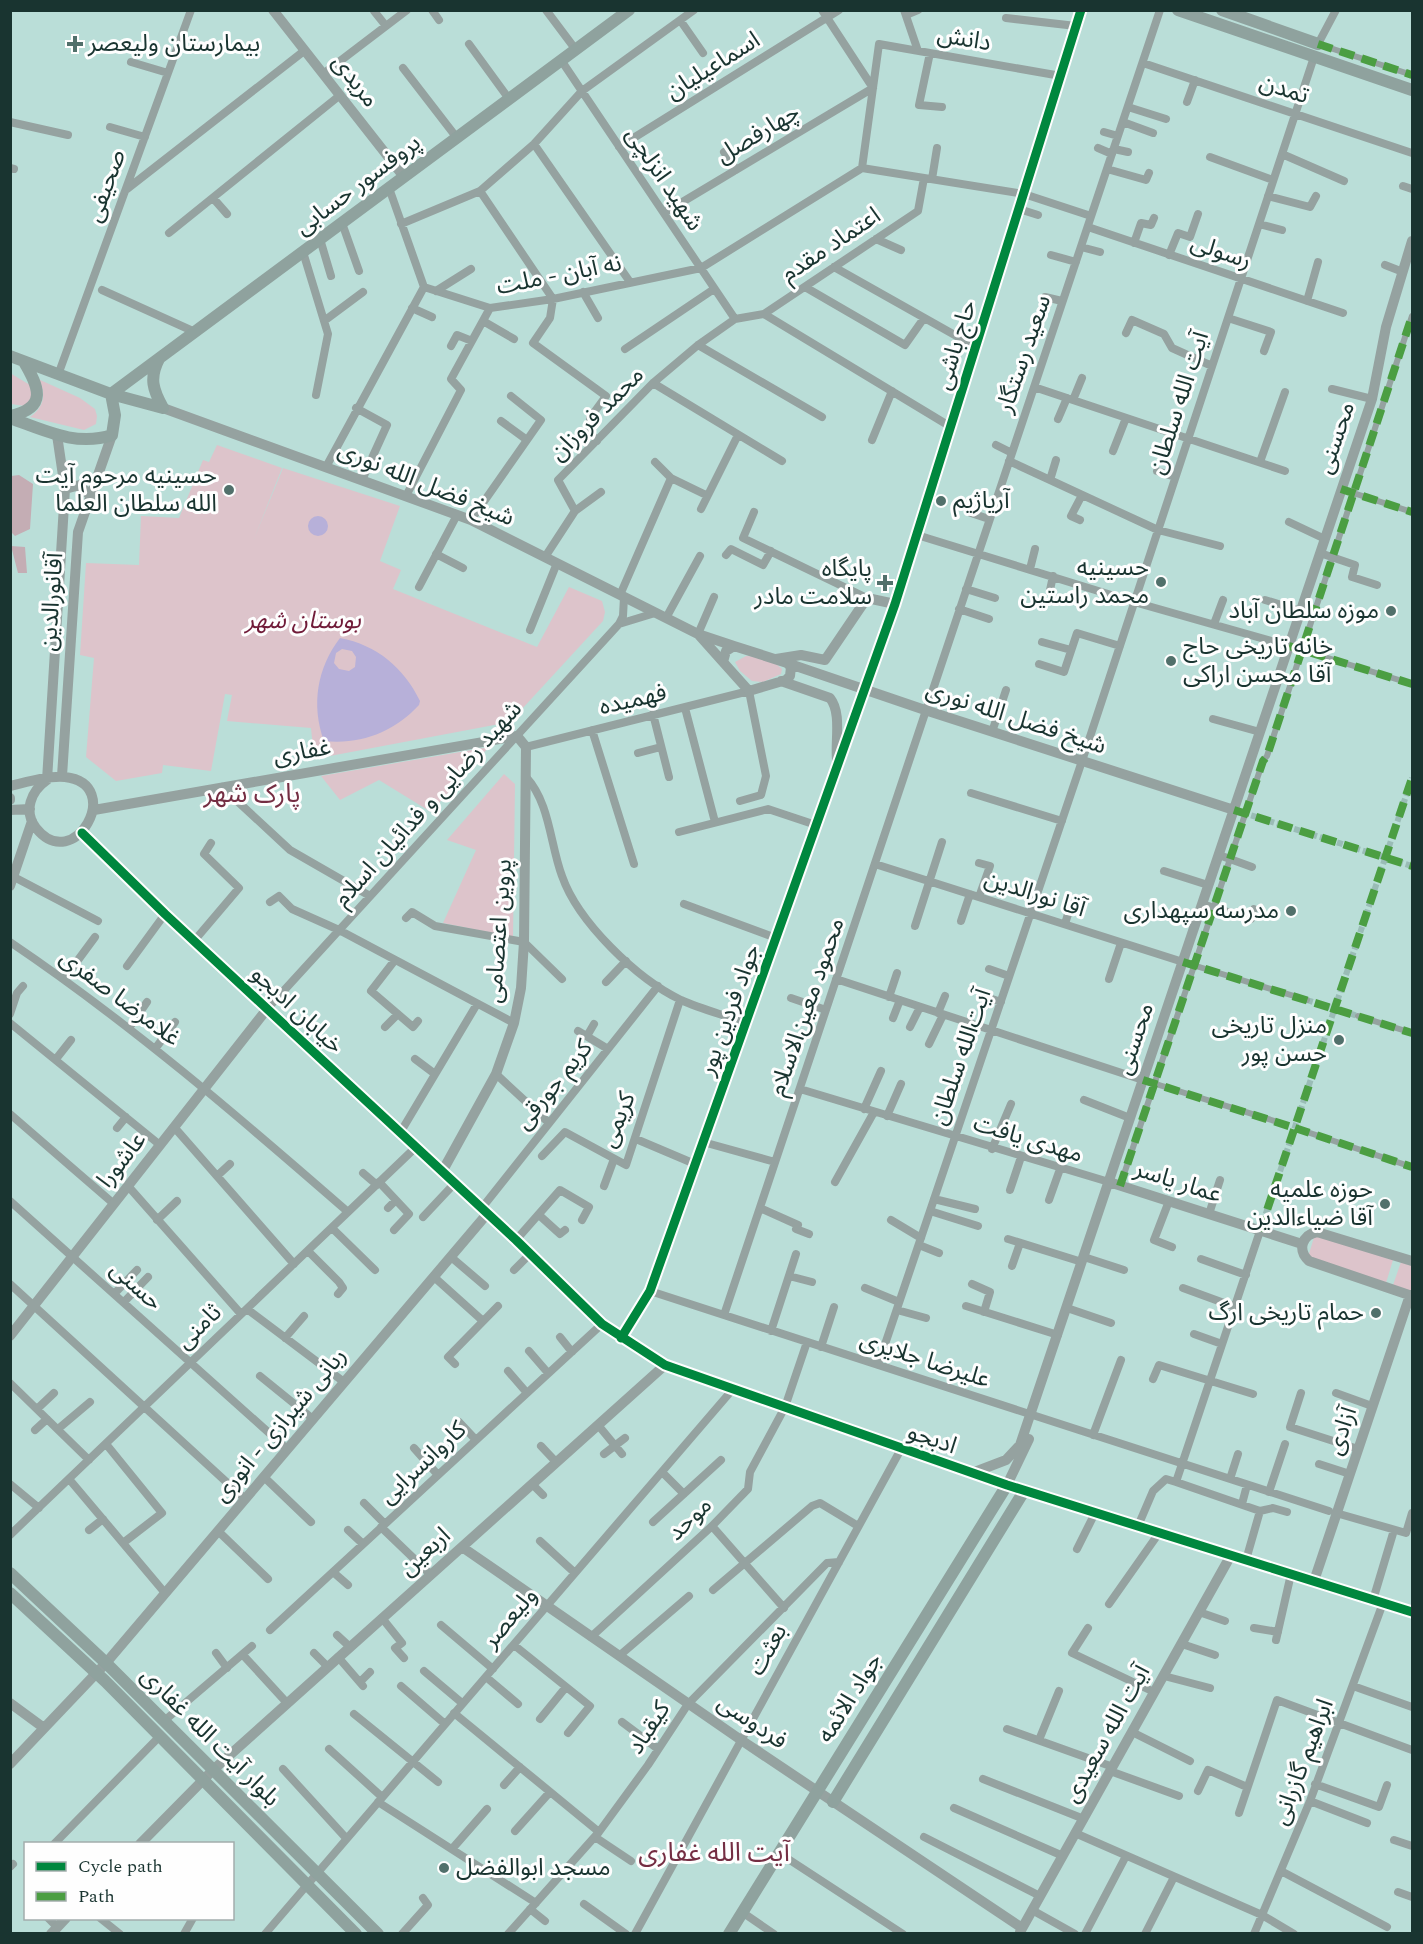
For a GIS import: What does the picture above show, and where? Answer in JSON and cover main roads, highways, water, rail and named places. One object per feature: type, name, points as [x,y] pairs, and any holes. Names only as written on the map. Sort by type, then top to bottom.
[{"type":"main road","name":"پروفسور حسابی","points":[[111,394],[629,10]]},
{"type":"main road","points":[[1178,10],[1413,90]]},
{"type":"main road","points":[[1222,10],[1318,44]]},
{"type":"main road","points":[[10,356],[111,394],[163,408],[152,383],[153,371],[160,358]]},
{"type":"main road","points":[[10,417],[33,406],[38,398],[35,380],[24,362]]},
{"type":"main road","points":[[10,417],[80,441],[112,435],[115,415],[111,394]]},
{"type":"main road","name":"جواد الائمه","points":[[729,1934],[1007,1485]]},
{"type":"main road","name":"جواد الائمه","points":[[833,1802],[1024,1491]]},
{"type":"main road","name":"بلوار آیت الله غفاری","points":[[10,1573],[106,1663],[378,1934]]},
{"type":"main road","name":"بلوار آیت الله غفاری","points":[[10,1593],[160,1736],[356,1934]]},
{"type":"tunnel","points":[[1260,1231],[1412,778]]},
{"type":"tunnel","points":[[1234,810],[1412,866]]},
{"type":"tunnel","points":[[1307,1000],[1358,1016]]},
{"type":"place","name":"بیمارستان ولیعصر","points":[[75,44]]},
{"type":"place","name":"حسینیه مرحوم آیت الله سلطان العلما","points":[[229,490]]},
{"type":"place","name":"آریاژیم","points":[[941,501]]},
{"type":"place","name":"حسینیه محمد راستین","points":[[1161,582]]},
{"type":"place","name":"پایگاه سلامت مادر","points":[[885,583]]},
{"type":"place","name":"موزه سلطان آباد","points":[[1391,611]]},
{"type":"place","name":"خانه تاریخی حاج آقا محسن اراکی","points":[[1171,661]]},
{"type":"place","name":"مدرسه سپهداری","points":[[1291,911]]},
{"type":"place","name":"منزل تاریخی حسن پور","points":[[1339,1040]]},
{"type":"place","name":"حوزه علمیه آقا ضیاءالدین","points":[[1385,1204]]},
{"type":"place","name":"حمام تاریخی ارگ","points":[[1376,1313]]},
{"type":"place","name":"مسجد ابوالفضل","points":[[444,1868]]},
{"type":"district","name":"پارک شهر","points":[[252,794]]},
{"type":"district","name":"آیت الله غفاری","points":[[714,1853]]},
{"type":"park label","name":"بوستان شهر","points":[[303,621]]}]
